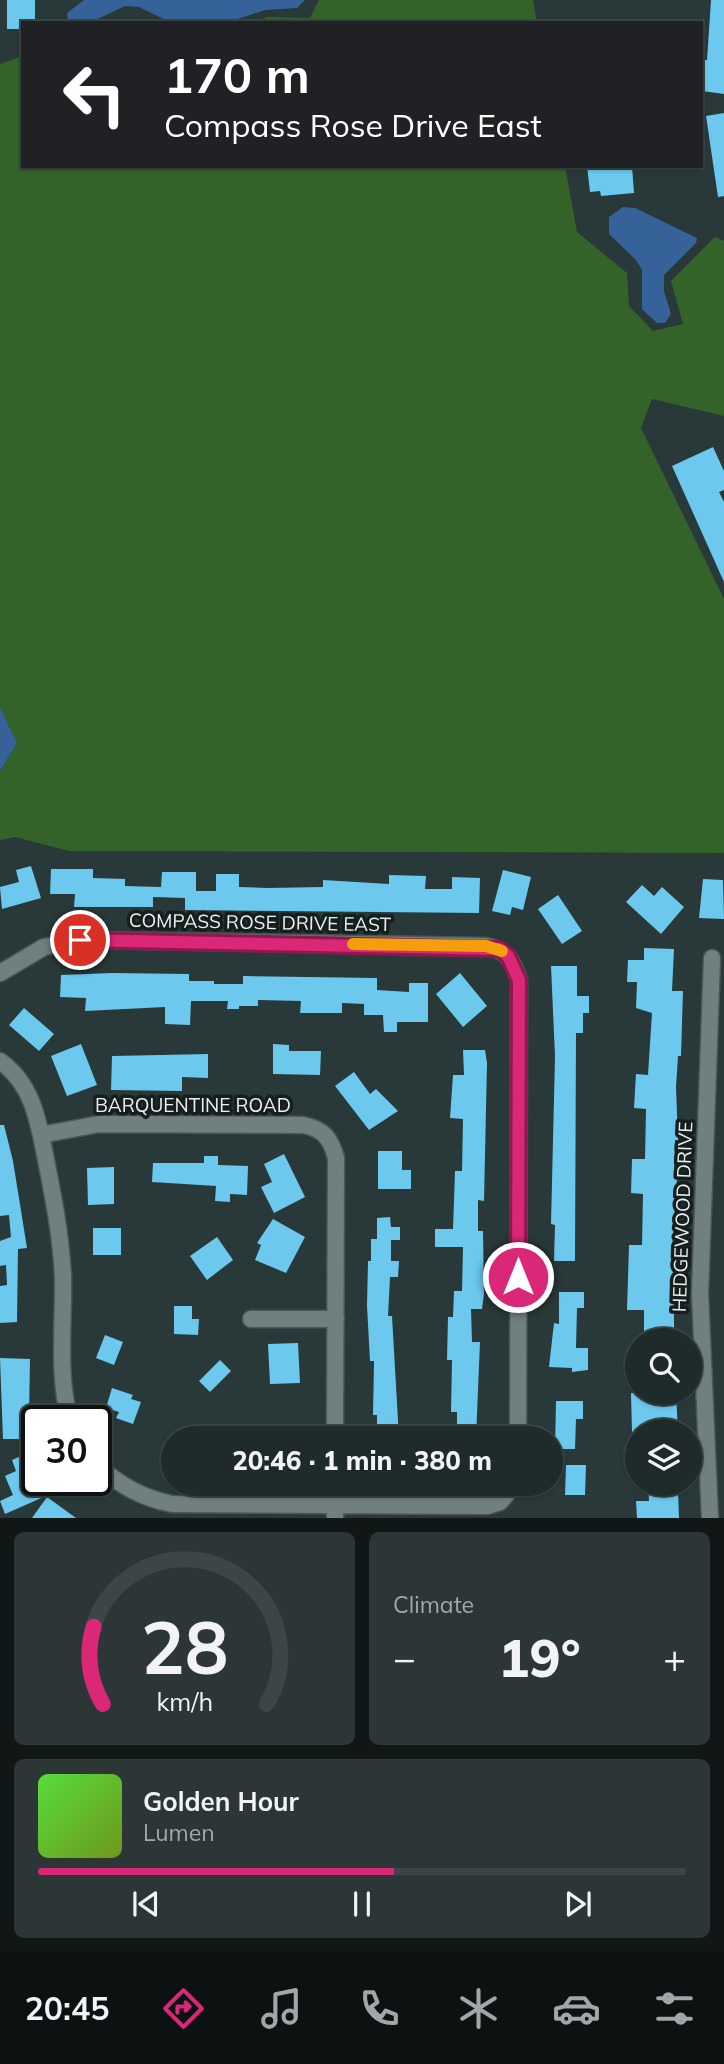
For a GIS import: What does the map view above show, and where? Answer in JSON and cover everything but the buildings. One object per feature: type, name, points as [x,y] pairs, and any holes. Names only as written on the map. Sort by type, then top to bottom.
[{"type":"street","name":"COMPASS ROSE DRIVE EAST","points":[[0,973],[44,947],[80,940],[486,946],[499,949],[508,956],[519,980],[518,1426]]},
{"type":"street","name":"HEDGEWOOD DRIVE","points":[[710,1518],[700,1294],[712,958]]},
{"type":"street","points":[[0,1061],[19,1077],[28,1091],[41,1135],[61,1247],[63,1384],[67,1405]]},
{"type":"street","name":"BARQUENTINE ROAD","points":[[41,1135],[99,1124],[303,1125],[324,1133],[332,1144],[336,1158],[336,1319]]},
{"type":"street","points":[[251,1319],[336,1319],[335,1426]]},
{"type":"street","points":[[112,1479],[135,1493],[172,1504],[335,1511],[487,1506],[500,1502],[505,1496]]},
{"type":"green space","points":[[319,0],[533,0],[537,21],[258,21],[267,17],[310,18]]},
{"type":"green space","points":[[21,57],[21,168],[565,168],[577,232],[627,273],[629,306],[653,331],[683,324],[671,281],[715,237],[724,241],[724,416],[652,399],[641,428],[724,599],[724,853],[69,851],[15,837],[0,840],[0,771],[17,743],[0,707],[0,64]]},
{"type":"water","points":[[84,0],[305,0],[297,8],[265,10],[231,21],[168,21],[139,7],[125,6],[93,21],[68,21],[67,13]]},
{"type":"water","points":[[623,207],[635,208],[697,238],[696,243],[664,275],[664,291],[671,314],[665,323],[657,323],[642,309],[642,270],[636,260],[609,234],[609,217]]},
{"type":"water","points":[[0,707],[17,743],[0,771]]},
{"type":"slow traffic","points":[[353,944],[486,946],[502,951]]},
{"type":"route","points":[[80,940],[486,946],[499,949],[515,966],[519,980],[518,1277]]}]
